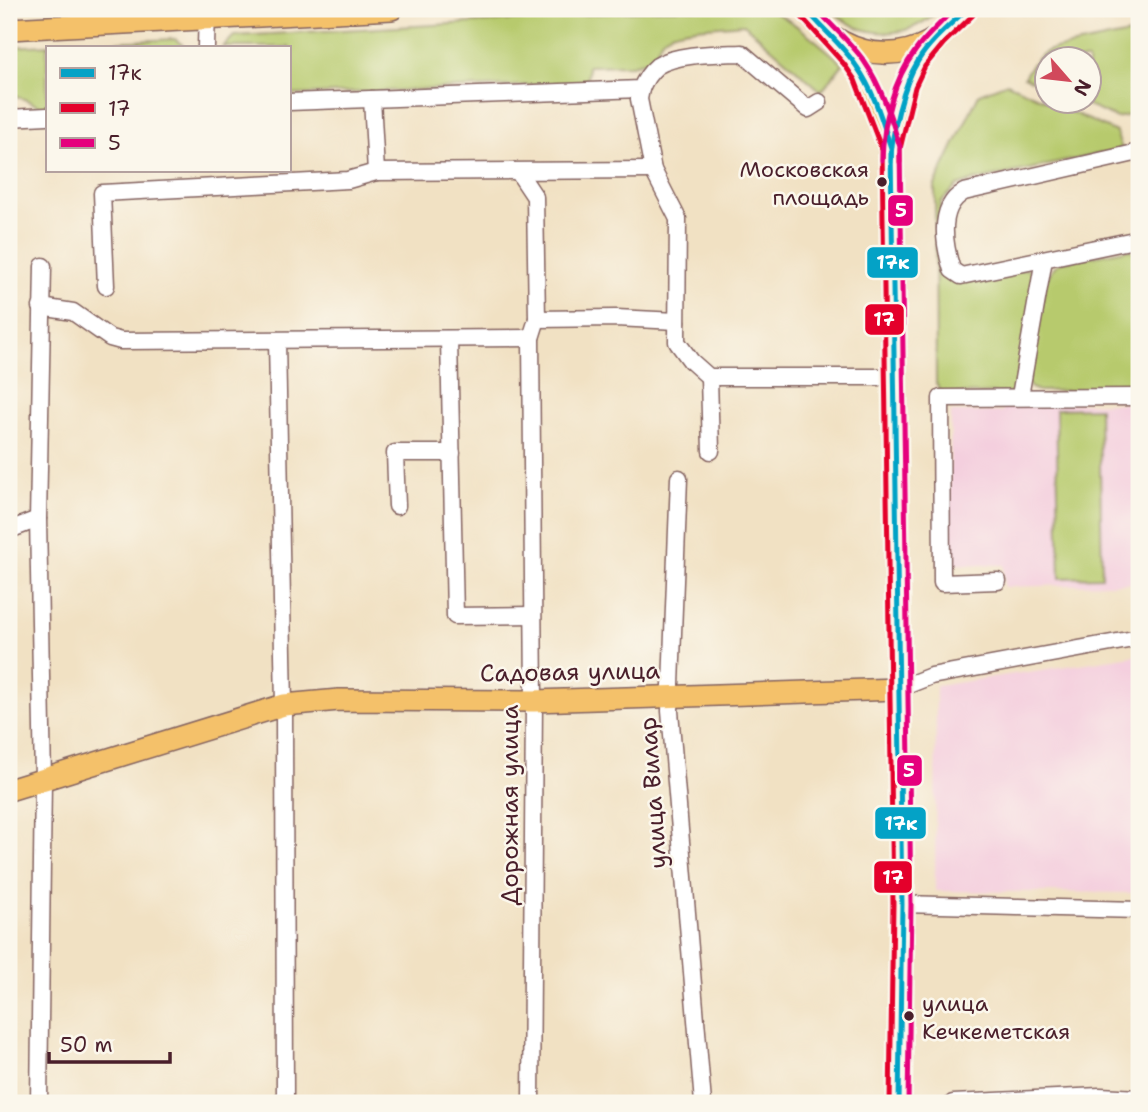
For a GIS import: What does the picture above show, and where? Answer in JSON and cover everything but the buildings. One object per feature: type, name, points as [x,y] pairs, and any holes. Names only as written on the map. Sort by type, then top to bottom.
[{"type":"main road","points":[[9,29],[208,14],[392,9]]},
{"type":"main road","points":[[805,12],[835,39],[858,67],[874,95],[891,148]]},
{"type":"main road","points":[[899,1103],[902,904],[891,148],[907,84],[918,61],[963,12]]},
{"type":"main road","points":[[835,39],[860,50],[887,54],[914,49],[938,37]]},
{"type":"main road","name":"Садовая улица","points":[[9,790],[284,705],[339,700],[534,701],[898,689]]},
{"type":"street","points":[[206,46],[208,14]]},
{"type":"street","points":[[819,102],[808,109],[742,53],[681,58],[658,66],[645,79],[639,99],[653,170],[678,219],[677,342],[691,361],[709,377],[894,377]]},
{"type":"street","points":[[290,103],[640,89]]},
{"type":"street","points":[[372,99],[376,172]]},
{"type":"street","points":[[9,118],[46,116]]},
{"type":"street","points":[[1139,152],[964,192],[950,203],[945,219],[950,262],[956,274],[961,276],[1139,239]]},
{"type":"street","points":[[106,286],[102,193],[348,180],[376,172],[653,170]]},
{"type":"street","name":"Дорожная улица","points":[[519,173],[535,197],[537,319],[531,338],[531,615],[534,701],[531,1103]]},
{"type":"street","points":[[1020,396],[1044,258]]},
{"type":"street","points":[[39,1103],[43,780],[38,519],[43,266]]},
{"type":"street","points":[[41,307],[73,312],[110,338],[121,341],[531,338]]},
{"type":"street","points":[[537,319],[616,318],[677,321]]},
{"type":"street","points":[[449,339],[455,616],[531,615]]},
{"type":"street","points":[[277,340],[284,705],[285,1103]]},
{"type":"street","points":[[709,377],[710,451]]},
{"type":"street","points":[[998,581],[942,583],[941,398],[1139,397]]},
{"type":"street","points":[[397,506],[395,453],[452,453]]},
{"type":"street","name":"улица Вилар","points":[[679,478],[669,696],[703,1103]]},
{"type":"street","points":[[9,530],[38,519]]},
{"type":"street","name":"Садовая улица","points":[[898,689],[931,676],[1139,638]]},
{"type":"street","points":[[902,904],[1139,910]]},
{"type":"street","points":[[953,1103],[1139,1098]]},
{"type":"shaded area","points":[[1139,403],[1139,583],[1004,587],[1004,565],[948,564],[951,412],[1002,412],[1004,404]]},
{"type":"shaded area","points":[[1139,655],[1139,893],[935,891],[936,686]]},
{"type":"green space","points":[[660,9],[768,9],[798,27],[843,64],[821,91],[744,24],[673,32],[658,46],[655,59],[631,65],[588,66],[587,83],[290,95],[290,46],[224,46],[234,36]]},
{"type":"green space","points":[[830,9],[940,9],[914,27],[885,33],[856,27]]},
{"type":"green space","points":[[1139,32],[1139,113],[1116,118],[1102,112],[1102,46],[1070,46]]},
{"type":"green space","points":[[175,39],[184,46],[46,46],[46,108],[21,98],[9,97],[9,47]]},
{"type":"green space","points":[[1032,65],[1032,81],[1024,77]]},
{"type":"green space","points":[[1007,83],[1032,94],[1032,116],[1080,116],[1116,132],[1122,149],[969,182],[957,186],[941,202],[939,229],[942,268],[948,277],[1029,269],[1035,279],[1015,393],[941,394],[936,383],[935,185],[979,94]]},
{"type":"green space","points":[[1130,249],[1139,256],[1139,390],[1039,391],[1031,388],[1027,383],[1046,281],[1052,269],[1061,262]]},
{"type":"green space","points":[[1099,408],[1102,577],[1060,578],[1056,409]]},
{"type":"transit line","name":"17к","points":[[806,9],[845,51],[863,76],[877,106],[891,148],[902,904],[899,1103]]},
{"type":"transit line","name":"5","points":[[817,9],[864,61],[876,81],[900,147],[911,904],[908,1103]]},
{"type":"transit line","name":"5","points":[[882,160],[887,117],[901,75],[920,45],[953,9]]},
{"type":"transit line","name":"17к","points":[[891,162],[893,138],[907,83],[928,47],[967,9]]},
{"type":"transit line","name":"17","points":[[799,14],[855,80],[882,150],[893,904],[890,1103]]},
{"type":"transit line","name":"17","points":[[900,162],[900,149],[915,87],[925,66],[973,15]]},
{"type":"place","name":"Московская площадь","points":[[882,182]]},
{"type":"place","name":"улица Кечкеметская","points":[[909,1016]]}]
